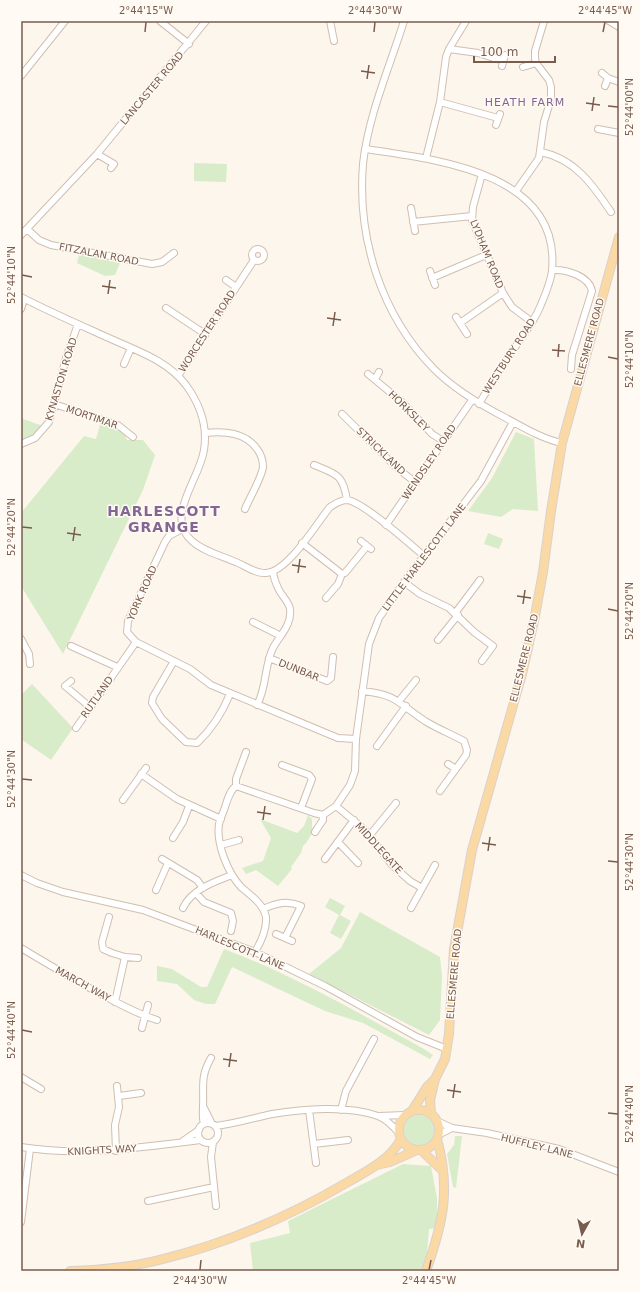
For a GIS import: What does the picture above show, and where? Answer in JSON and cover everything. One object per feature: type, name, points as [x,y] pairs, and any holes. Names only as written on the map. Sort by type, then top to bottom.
[{"type":"main road","name":"ELLESMERE ROAD","points":[[409,1113],[427,1087],[435,1079],[442,1067],[447,1049],[454,949],[472,850],[522,674],[534,622],[543,572],[562,443],[619,237]]},
{"type":"main road","name":"ELLESMERE ROAD","points":[[434,1118],[430,1100],[435,1079]]},
{"type":"main road","points":[[70,1271],[104,1269],[163,1260],[228,1239],[317,1200],[376,1166],[393,1150],[400,1136],[401,1120],[409,1113],[425,1111],[434,1118],[443,1161],[442,1170],[444,1199],[443,1217],[426,1271]]},
{"type":"main road","points":[[400,1136],[408,1147],[419,1150],[442,1170]]},
{"type":"main road","points":[[376,1166],[427,1148],[438,1137]]},
{"type":"street","points":[[21,76],[65,21]]},
{"type":"street","points":[[160,21],[189,44]]},
{"type":"street","name":"LANCASTER ROAD","points":[[21,235],[97,154],[189,44],[206,21]]},
{"type":"street","points":[[330,21],[333,40]]},
{"type":"street","points":[[404,21],[371,122],[365,149],[362,182],[365,229],[370,256],[383,295],[408,337],[423,357],[443,377],[479,404],[514,422],[562,443]]},
{"type":"street","points":[[426,158],[440,102],[442,75],[448,48],[466,21]]},
{"type":"street","points":[[516,191],[536,164],[540,152],[544,122],[551,99],[551,87],[549,80],[536,63],[535,50],[544,21]]},
{"type":"street","points":[[609,21],[619,27]]},
{"type":"street","points":[[448,48],[478,53],[503,61]]},
{"type":"street","points":[[523,67],[536,63]]},
{"type":"street","points":[[602,73],[608,78],[619,82]]},
{"type":"street","points":[[605,86],[608,78]]},
{"type":"street","points":[[440,102],[499,116],[496,125]]},
{"type":"street","points":[[598,129],[606,128],[619,133]]},
{"type":"street","name":"WESTBURY ROAD","points":[[365,149],[446,162],[482,174],[516,191],[532,206],[545,226],[551,250],[552,270],[541,304],[532,322],[479,404]]},
{"type":"street","points":[[540,152],[571,164],[590,182],[611,212]]},
{"type":"street","points":[[97,154],[114,164],[111,168]]},
{"type":"street","name":"LYDHAM ROAD","points":[[482,174],[472,216],[486,255],[503,294],[512,307],[532,322]]},
{"type":"street","points":[[599,208],[605,203]]},
{"type":"street","points":[[411,208],[415,231]]},
{"type":"street","points":[[413,222],[472,216]]},
{"type":"street","name":"FITZALAN ROAD","points":[[27,229],[39,240],[51,245],[152,264],[162,262],[174,254]]},
{"type":"street","points":[[432,278],[486,255]]},
{"type":"street","name":"WORCESTER ROAD","points":[[178,376],[254,260]]},
{"type":"street","points":[[552,270],[565,271],[574,274],[589,282],[592,291],[568,362],[570,369]]},
{"type":"street","points":[[430,271],[435,285]]},
{"type":"street","name":"WORCESTER ROAD","points":[[226,280],[236,287]]},
{"type":"street","points":[[460,323],[503,294]]},
{"type":"street","points":[[21,309],[23,298],[157,361],[178,376],[196,402],[203,420],[204,449],[200,465],[181,514],[182,529],[191,541],[206,550],[257,572],[273,572],[287,562],[330,508],[336,503],[347,500],[360,505],[424,556]]},
{"type":"street","points":[[166,308],[205,334]]},
{"type":"street","points":[[456,317],[467,334]]},
{"type":"street","name":"KYNASTON ROAD","points":[[21,444],[35,438],[45,428],[52,415],[66,358],[78,324]]},
{"type":"street","points":[[124,364],[131,348]]},
{"type":"street","points":[[375,379],[379,372]]},
{"type":"street","name":"HORKSLEY","points":[[368,374],[403,403],[432,434],[443,441]]},
{"type":"street","name":"WENDSLEY ROAD","points":[[386,525],[472,400]]},
{"type":"street","name":"MORTIMAR","points":[[54,404],[118,425],[129,436]]},
{"type":"street","name":"STRICKLAND","points":[[342,414],[396,468],[416,483]]},
{"type":"street","name":"STRICKLAND","points":[[343,426],[348,419]]},
{"type":"street","name":"LITTLE HARLESCOTT LANE","points":[[323,815],[336,806],[350,785],[355,772],[356,739],[362,691],[369,644],[374,630],[388,604],[481,481],[514,422]]},
{"type":"street","points":[[204,433],[233,433],[253,444],[259,452],[263,467],[245,509]]},
{"type":"street","points":[[314,466],[330,471],[340,477],[345,488],[347,500]]},
{"type":"street","name":"YORK ROAD","points":[[136,642],[128,632],[128,621],[165,542],[169,536],[182,529]]},
{"type":"street","points":[[326,598],[338,584],[342,574],[345,573],[369,548],[361,542]]},
{"type":"street","points":[[302,543],[342,574]]},
{"type":"street","points":[[257,705],[263,690],[265,672],[269,658],[290,617],[289,606],[280,591],[273,572]]},
{"type":"street","points":[[438,640],[480,580]]},
{"type":"street","points":[[404,582],[420,594],[443,604],[457,614],[470,628],[493,646],[482,661]]},
{"type":"street","points":[[253,622],[281,636]]},
{"type":"street","points":[[21,639],[29,654],[30,664]]},
{"type":"street","points":[[136,642],[190,669],[211,685],[230,694],[338,738],[356,739]]},
{"type":"street","name":"RUTLAND","points":[[76,728],[117,667],[136,642]]},
{"type":"street","name":"RUTLAND","points":[[71,646],[117,667]]},
{"type":"street","name":"DUNBAR","points":[[269,658],[327,681],[331,678],[333,657]]},
{"type":"street","points":[[174,661],[153,697],[152,703],[162,719],[186,742],[197,743],[202,738],[220,713],[230,694]]},
{"type":"street","points":[[400,702],[416,680]]},
{"type":"street","points":[[71,681],[63,688],[90,707]]},
{"type":"street","points":[[362,691],[382,694],[400,702],[426,721],[464,741],[467,750],[461,762],[440,791]]},
{"type":"street","points":[[377,746],[406,706]]},
{"type":"street","points":[[247,756],[236,778],[236,786],[232,790],[221,819],[219,830],[221,846],[232,875],[263,909],[266,927],[255,952]]},
{"type":"street","points":[[448,764],[456,769]]},
{"type":"street","points":[[123,800],[146,768]]},
{"type":"street","points":[[284,768],[309,775],[312,778],[301,808]]},
{"type":"street","points":[[141,774],[189,806],[221,819]]},
{"type":"street","points":[[236,786],[323,815],[323,820],[315,832]]},
{"type":"street","points":[[370,835],[396,803]]},
{"type":"street","points":[[173,838],[183,822],[189,806]]},
{"type":"street","name":"MIDDLEGATE","points":[[336,806],[370,835],[392,864],[410,881],[422,888]]},
{"type":"street","points":[[325,859],[354,820]]},
{"type":"street","points":[[221,846],[239,840]]},
{"type":"street","points":[[338,842],[358,863]]},
{"type":"street","points":[[162,859],[197,880],[203,888]]},
{"type":"street","points":[[156,890],[168,862]]},
{"type":"street","points":[[411,908],[435,864]]},
{"type":"street","name":"HARLESCOTT LANE","points":[[21,875],[42,885],[63,892],[143,910],[255,952],[325,986],[417,1037],[447,1049]]},
{"type":"street","points":[[183,908],[186,902],[203,888],[232,875]]},
{"type":"street","points":[[196,893],[204,902],[231,913],[233,921],[231,931]]},
{"type":"street","points":[[263,909],[276,903],[285,902],[301,906],[286,938]]},
{"type":"street","points":[[109,918],[102,942],[103,949],[125,957],[138,958]]},
{"type":"street","points":[[276,934],[292,941]]},
{"type":"street","name":"MARCH WAY","points":[[21,948],[79,983],[145,1017],[157,1020]]},
{"type":"street","points":[[115,1002],[125,957]]},
{"type":"street","points":[[142,1028],[148,1005]]},
{"type":"street","points":[[341,1110],[346,1091],[374,1039]]},
{"type":"street","points":[[211,1058],[203,1075],[204,1108],[202,1114],[204,1124],[231,1125],[273,1114],[309,1110],[341,1110],[379,1116],[409,1113]]},
{"type":"street","points":[[21,1077],[41,1089]]},
{"type":"street","points":[[116,1151],[115,1125],[119,1111],[117,1086]]},
{"type":"street","points":[[119,1096],[141,1093]]},
{"type":"street","points":[[204,1108],[218,1134]]},
{"type":"street","points":[[309,1110],[316,1162]]},
{"type":"street","points":[[379,1116],[400,1136]]},
{"type":"street","name":"HUFFLEY LANE","points":[[434,1118],[452,1128],[487,1133],[559,1149],[619,1172]]},
{"type":"street","name":"KNIGHTS WAY","points":[[183,1141],[199,1130],[204,1124]]},
{"type":"street","points":[[207,1142],[231,1125]]},
{"type":"street","points":[[438,1137],[452,1128]]},
{"type":"street","points":[[199,1130],[199,1135],[207,1142],[211,1157],[216,1206]]},
{"type":"street","points":[[314,1144],[348,1140]]},
{"type":"street","name":"KNIGHTS WAY","points":[[21,1148],[66,1152],[116,1151],[183,1141],[207,1142]]},
{"type":"street","points":[[21,1222],[30,1149]]},
{"type":"street","points":[[148,1201],[214,1187]]},
{"type":"green space","points":[[194,163],[227,164],[226,182],[194,181]]},
{"type":"green space","points":[[79,255],[120,263],[115,275],[105,276],[77,263]]},
{"type":"green space","points":[[22,419],[43,426],[37,433],[21,440]]},
{"type":"green space","points":[[101,421],[122,428],[127,440],[143,440],[155,455],[143,490],[63,654],[21,586],[21,513],[84,436],[96,439]]},
{"type":"green space","points":[[516,432],[534,439],[538,511],[513,509],[501,517],[468,511],[492,478]]},
{"type":"green space","points":[[488,533],[503,539],[499,549],[484,544]]},
{"type":"green space","points":[[32,684],[73,728],[51,760],[21,739],[21,695]]},
{"type":"green space","points":[[308,815],[312,819],[312,827],[314,830],[291,867],[292,869],[278,886],[256,870],[246,874],[242,868],[263,861],[271,838],[260,819],[297,833],[304,826]]},
{"type":"green space","points":[[330,898],[345,906],[340,915],[351,921],[341,939],[330,933],[339,915],[325,907]]},
{"type":"green space","points":[[360,912],[440,957],[442,976],[440,1020],[429,1035],[309,974],[341,948]]},
{"type":"green space","points":[[224,949],[250,959],[326,995],[433,1055],[430,1059],[363,1023],[325,1011],[232,967],[215,1004],[206,1004],[194,1000],[177,984],[157,981],[157,966],[172,969],[201,987],[207,987]]},
{"type":"green space","points":[[419,1115],[430,1119],[434,1130],[430,1141],[419,1145],[408,1141],[404,1130],[408,1119]]},
{"type":"green space","points":[[455,1136],[462,1136],[456,1188],[453,1187],[447,1154],[454,1145]]},
{"type":"green space","points":[[403,1164],[431,1166],[437,1198],[437,1228],[429,1229],[427,1253],[422,1271],[253,1271],[250,1243],[290,1233],[288,1221]]},
{"type":"district","name":"HEATH FARM","points":[[525,102]]},
{"type":"district","name":"HARLESCOTT GRANGE","points":[[164,520]]}]
